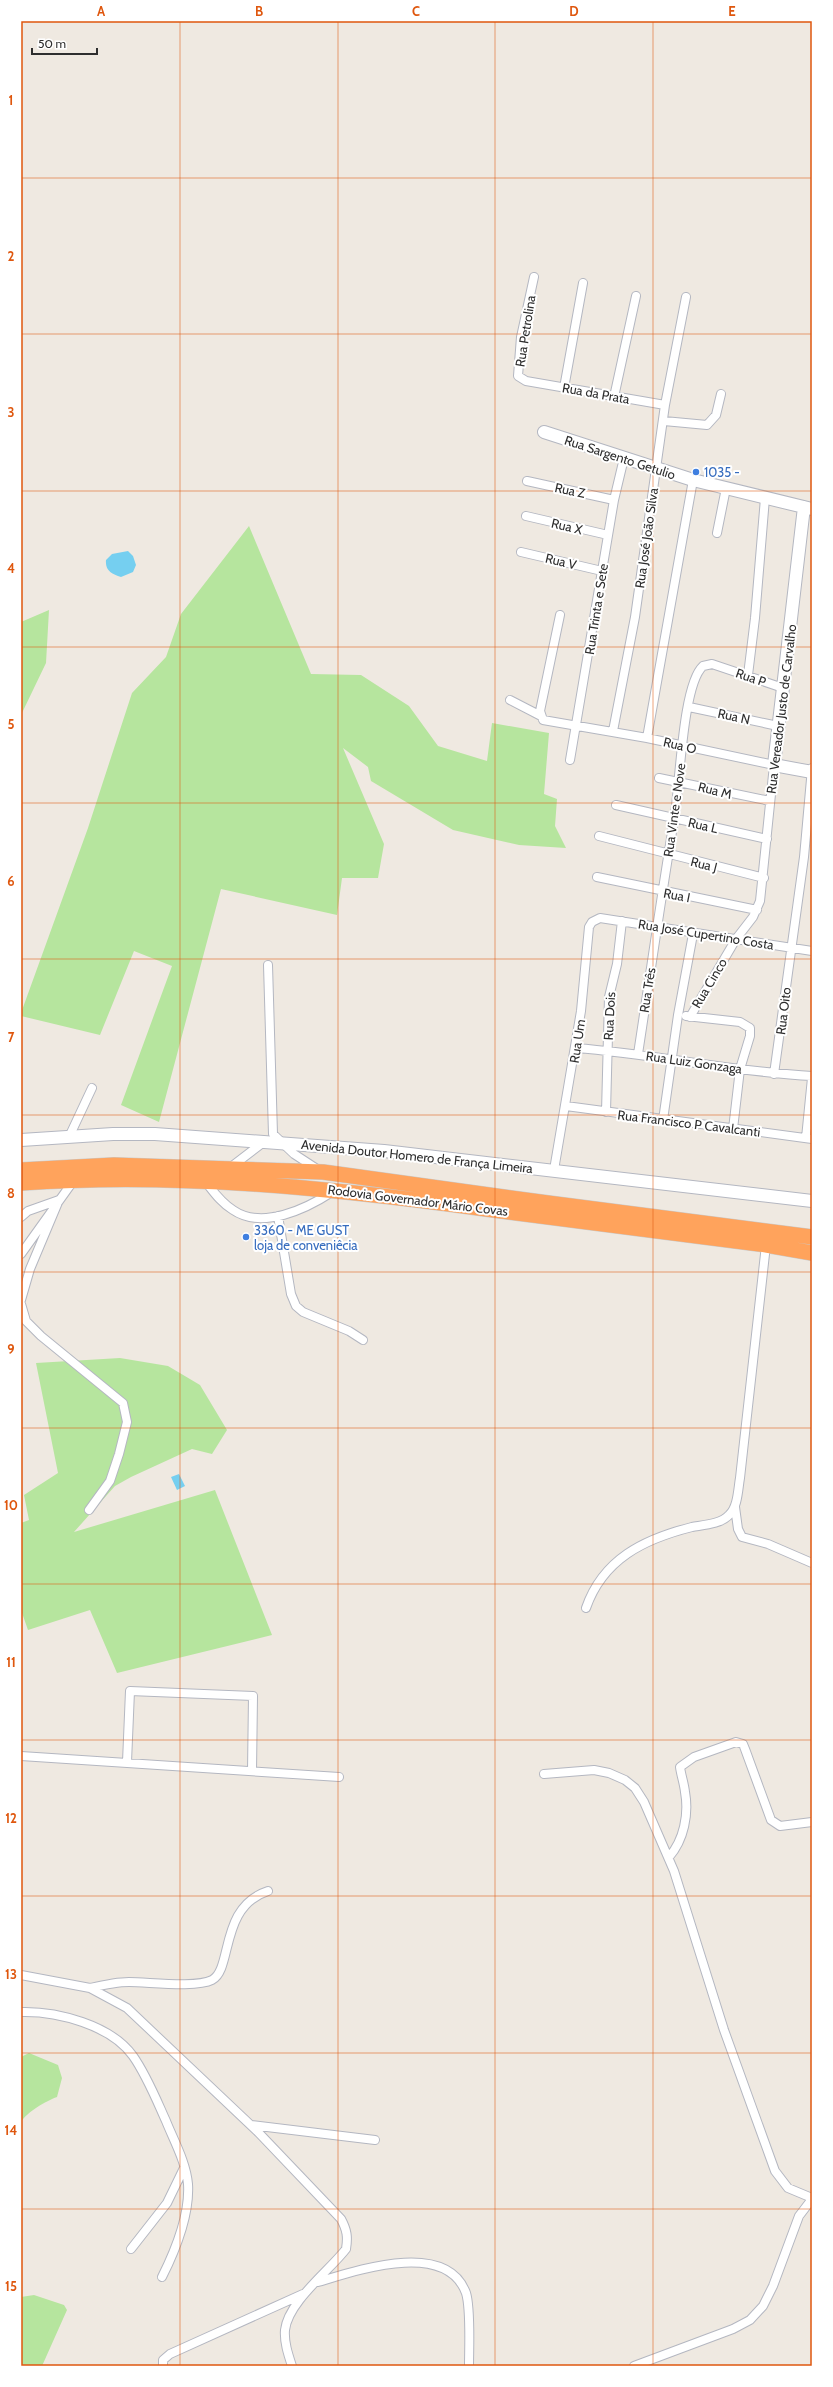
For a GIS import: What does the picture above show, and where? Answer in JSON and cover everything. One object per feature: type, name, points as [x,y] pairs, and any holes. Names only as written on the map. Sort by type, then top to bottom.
[{"type":"highway","name":"Rodovia Governador Mário Covas","points":[[21,1170],[114,1165],[189,1166],[228,1169],[323,1172],[812,1237]]},
{"type":"highway","name":"Rodovia Governador Mário Covas","points":[[21,1183],[75,1179],[204,1180],[335,1190],[766,1245],[812,1253]]},
{"type":"main road","name":"Rua Sargento Getulio","points":[[544,432],[693,480],[808,508]]},
{"type":"main road","name":"Rua Vereador Justo de Carvalho","points":[[774,765],[808,508]]},
{"type":"main road","name":"Rua O","points":[[774,765],[812,770]]},
{"type":"main road","name":"Avenida Doutor Homero de França Limeira","points":[[21,1140],[113,1134],[268,1138],[281,1143],[384,1151],[812,1201]]},
{"type":"street","name":"Rua Petrolina","points":[[526,381],[518,376],[518,362],[534,277]]},
{"type":"street","points":[[564,388],[582,283]]},
{"type":"street","points":[[614,397],[636,296]]},
{"type":"street","name":"Rua José João Silva","points":[[613,731],[635,617],[666,405],[686,297]]},
{"type":"street","name":"Rua da Prata","points":[[526,381],[666,405]]},
{"type":"street","points":[[664,421],[707,425],[716,415],[721,394]]},
{"type":"street","name":"Rua Trinta e Sete","points":[[570,760],[614,500],[624,458]]},
{"type":"street","points":[[647,738],[693,480]]},
{"type":"street","name":"Rua Z","points":[[527,481],[614,500]]},
{"type":"street","points":[[717,533],[726,488]]},
{"type":"street","points":[[748,676],[755,618],[765,498]]},
{"type":"street","name":"Rua X","points":[[526,516],[608,535]]},
{"type":"street","name":"Rua V","points":[[521,552],[602,571]]},
{"type":"street","points":[[541,716],[560,615]]},
{"type":"street","name":"Rua Vinte e Nove","points":[[657,927],[661,892],[674,819],[682,745],[695,676],[699,669],[707,664],[719,666]]},
{"type":"street","name":"Rua P","points":[[719,666],[783,688]]},
{"type":"street","name":"Rua O","points":[[510,700],[541,716],[543,720],[613,731],[774,765]]},
{"type":"street","name":"Rua N","points":[[689,707],[778,726]]},
{"type":"street","name":"Rua Vereador Justo de Carvalho","points":[[757,910],[764,878],[774,765]]},
{"type":"street","name":"Rua Oito","points":[[774,1074],[804,857],[812,770]]},
{"type":"street","name":"Rua M","points":[[659,778],[770,801]]},
{"type":"street","name":"Rua L","points":[[616,805],[636,808],[674,819],[767,839]]},
{"type":"street","name":"Rua J","points":[[599,836],[668,855],[764,878]]},
{"type":"street","name":"Rua I","points":[[597,877],[661,892],[757,910]]},
{"type":"street","name":"Rua Cinco","points":[[690,1017],[736,939],[757,910]]},
{"type":"street","name":"Rua José Cupertino Costa","points":[[600,918],[694,934],[812,951]]},
{"type":"street","name":"Rua Um","points":[[554,1170],[576,1048],[589,927],[592,922],[600,918]]},
{"type":"street","name":"Rua Dois","points":[[606,1112],[609,997],[616,964],[622,921]]},
{"type":"street","name":"Rua Três","points":[[638,1054],[657,927]]},
{"type":"street","points":[[662,1120],[678,1015],[694,934]]},
{"type":"street","points":[[228,1169],[268,1138],[268,965]]},
{"type":"street","points":[[678,1015],[745,1024],[750,1028],[750,1036],[740,1069],[733,1129]]},
{"type":"street","name":"Rua Luiz Gonzaga","points":[[576,1048],[607,1050],[774,1074],[812,1077]]},
{"type":"street","points":[[809,1138],[812,1077]]},
{"type":"street","points":[[69,1137],[92,1088]]},
{"type":"street","name":"Rua Francisco P Cavalcanti","points":[[566,1106],[662,1120],[809,1138]]},
{"type":"street","points":[[281,1143],[303,1161],[323,1172]]},
{"type":"street","points":[[21,1254],[75,1179]]},
{"type":"street","points":[[204,1180],[233,1211],[253,1217],[278,1216],[310,1205],[335,1190]]},
{"type":"street","points":[[21,1217],[28,1211],[59,1200]]},
{"type":"street","points":[[21,1300],[30,1269],[59,1200]]},
{"type":"street","points":[[278,1216],[291,1294],[296,1306],[303,1312],[349,1331],[363,1340]]},
{"type":"street","points":[[586,1608],[590,1596],[604,1575],[632,1549],[667,1534],[723,1519],[730,1514],[734,1506],[740,1478],[766,1245]]},
{"type":"street","points":[[21,1304],[26,1321],[40,1336],[123,1403],[127,1422],[117,1461],[110,1481],[89,1510]]},
{"type":"street","points":[[734,1506],[738,1529],[742,1538],[768,1544],[812,1563]]},
{"type":"street","points":[[127,1762],[130,1692],[253,1696],[252,1771]]},
{"type":"street","points":[[669,1857],[681,1839],[685,1817],[685,1792],[680,1766],[694,1757],[736,1742],[743,1744],[771,1820],[780,1826],[812,1822]]},
{"type":"street","points":[[21,1756],[339,1777]]},
{"type":"street","points":[[544,1774],[594,1770],[609,1773],[625,1780],[635,1788],[644,1802],[669,1857],[724,2030],[775,2171],[788,2188],[812,2198],[799,2216],[773,2286],[763,2306],[750,2320],[733,2329],[634,2366]]},
{"type":"street","points":[[90,1988],[114,1983],[206,1982],[213,1979],[220,1970],[232,1926],[244,1906],[251,1899],[268,1891]]},
{"type":"street","points":[[21,1975],[90,1988],[127,2008],[251,2125],[342,2220],[348,2239],[346,2249],[290,2315],[285,2329],[286,2347],[292,2366]]},
{"type":"street","points":[[21,2012],[43,2012],[72,2018],[104,2033],[121,2044],[132,2055],[142,2070],[185,2168],[187,2194],[183,2221],[176,2247],[162,2277]]},
{"type":"street","points":[[251,2125],[375,2140]]},
{"type":"street","points":[[131,2249],[167,2203],[185,2168]]},
{"type":"street","points":[[317,2282],[396,2262],[410,2262],[449,2272],[457,2278],[466,2293],[469,2366]]},
{"type":"street","points":[[163,2366],[163,2360],[170,2354],[308,2292]]},
{"type":"green space","points":[[249,526],[311,674],[361,675],[409,706],[438,746],[487,761],[492,723],[549,733],[544,794],[557,799],[555,826],[566,848],[519,845],[453,830],[371,781],[368,767],[343,748],[384,844],[378,878],[342,878],[337,915],[221,889],[159,1122],[121,1105],[172,966],[134,951],[100,1035],[21,1016],[21,1013],[88,828],[132,693],[166,657],[181,614]]},
{"type":"green space","points":[[49,610],[46,663],[21,715],[21,622]]},
{"type":"green space","points":[[120,1358],[168,1366],[200,1385],[227,1430],[212,1454],[192,1449],[115,1486],[74,1532],[215,1490],[272,1635],[117,1673],[90,1610],[28,1630],[21,1610],[21,1523],[29,1520],[24,1495],[58,1473],[36,1363]]},
{"type":"green space","points":[[29,2053],[58,2065],[62,2078],[57,2097],[37,2107],[21,2122],[21,2057]]},
{"type":"green space","points":[[34,2295],[64,2305],[67,2310],[42,2366],[21,2366],[21,2297]]},
{"type":"water","points":[[128,551],[133,556],[136,565],[133,572],[121,577],[110,572],[106,564],[106,560],[112,554]]},
{"type":"water","points":[[179,1474],[185,1486],[177,1490],[171,1477]]},
{"type":"place","name":"1035 -","points":[[696,472]]},
{"type":"place","name":"3360 - ME GUST loja de conveniêcia","points":[[246,1237]]}]
